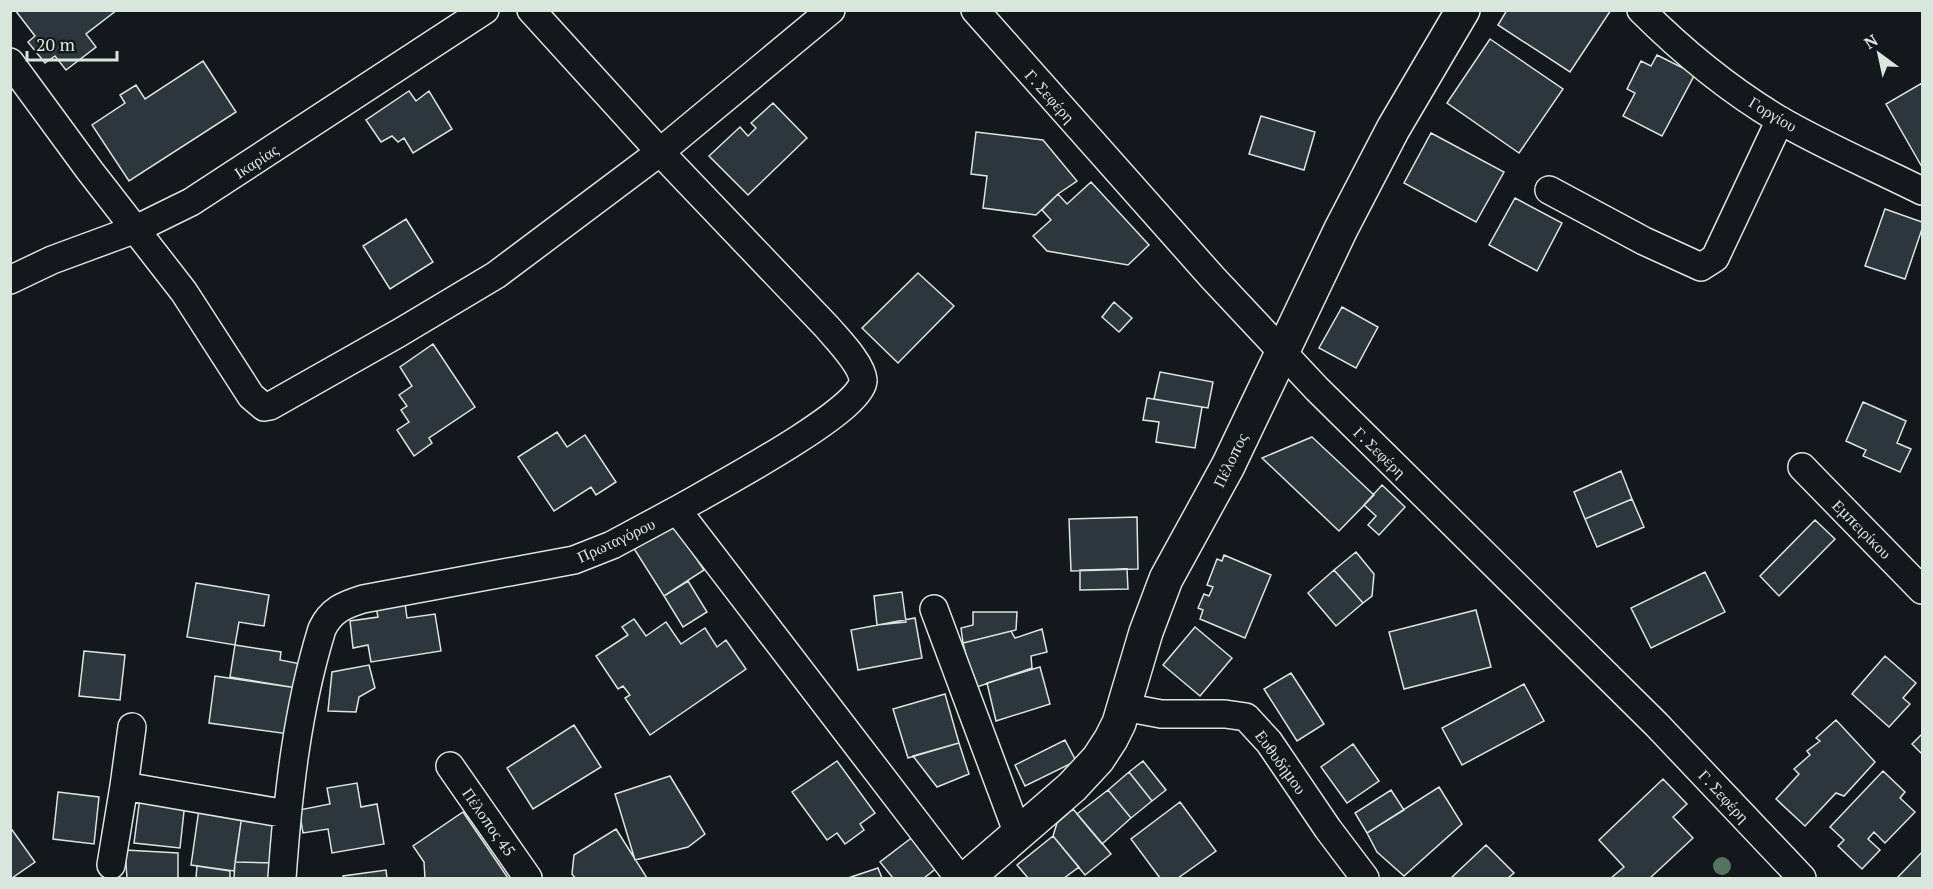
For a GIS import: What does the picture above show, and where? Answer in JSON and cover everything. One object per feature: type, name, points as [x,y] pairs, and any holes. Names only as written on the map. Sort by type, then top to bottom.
[{"type":"street","name":"Ικαρίας","points":[[10,280],[52,260],[161,218],[216,187],[485,10]]},
{"type":"street","points":[[531,10],[660,152]]},
{"type":"street","points":[[10,62],[90,171],[184,292],[251,396],[264,407],[270,406],[399,333],[496,275],[660,152],[831,10]]},
{"type":"street","name":"Γ. Σεφέρη","points":[[975,10],[1212,277],[1282,351],[1378,451],[1657,725],[1802,879]]},
{"type":"street","name":"Πέλοπος","points":[[967,879],[1072,787],[1098,759],[1111,739],[1124,707],[1146,632],[1166,579],[1228,466],[1341,229],[1393,129],[1463,10]]},
{"type":"street","name":"Γοργίου","points":[[1641,10],[1696,61],[1780,120],[1833,148],[1923,190]]},
{"type":"street","points":[[1549,190],[1644,241],[1701,267],[1715,258],[1780,120]]},
{"type":"street","name":"Πρωταγόρου","points":[[282,879],[286,814],[298,724],[322,629],[326,619],[338,608],[363,599],[574,560],[612,545],[749,469],[823,423],[861,390],[864,381],[862,374],[827,327],[660,152]]},
{"type":"street","name":"Εμπειρίκου","points":[[1802,467],[1923,590]]},
{"type":"street","points":[[677,510],[959,879]]},
{"type":"street","points":[[934,609],[1018,834]]},
{"type":"street","name":"Ευθυδήμου","points":[[1124,707],[1161,714],[1225,714],[1246,717],[1269,742],[1365,879]]},
{"type":"street","points":[[111,866],[132,727]]},
{"type":"street","name":"Πέλοπος 45","points":[[450,766],[528,879]]},
{"type":"street","points":[[124,786],[286,814]]},
{"type":"building","points":[[15,10],[117,10],[86,34],[96,47],[66,70],[55,56],[45,63],[28,42],[35,36]]},
{"type":"building","points":[[1507,10],[1611,10],[1570,72],[1498,25]]},
{"type":"building","points":[[1490,39],[1563,89],[1519,153],[1447,103]]},
{"type":"building","points":[[1657,55],[1695,74],[1662,136],[1623,116],[1635,93],[1627,89],[1641,61],[1651,66]]},
{"type":"building","points":[[203,61],[236,112],[129,181],[92,125],[125,103],[120,95],[136,85],[145,99]]},
{"type":"building","points":[[1922,83],[1922,167],[1886,104]]},
{"type":"building","points":[[409,91],[416,101],[429,91],[452,129],[413,153],[404,138],[398,142],[392,136],[381,142],[366,120]]},
{"type":"building","points":[[773,103],[807,138],[748,195],[709,156],[740,127],[748,136],[756,128],[751,123]]},
{"type":"building","points":[[1261,116],[1315,132],[1304,170],[1249,154]]},
{"type":"building","points":[[976,132],[1043,140],[1077,181],[1058,194],[1036,215],[983,208],[987,176],[971,174]]},
{"type":"building","points":[[1431,133],[1504,172],[1476,222],[1404,183]]},
{"type":"building","points":[[1091,182],[1149,245],[1128,265],[1047,251],[1033,236],[1051,220],[1042,210],[1058,194],[1067,204]]},
{"type":"building","points":[[1515,198],[1562,223],[1537,271],[1489,245]]},
{"type":"building","points":[[1885,209],[1922,222],[1922,229],[1905,279],[1865,266]]},
{"type":"building","points":[[406,219],[433,262],[390,289],[363,246]]},
{"type":"building","points":[[918,273],[954,306],[898,363],[862,328]]},
{"type":"building","points":[[1114,302],[1132,318],[1119,332],[1102,317]]},
{"type":"building","points":[[1342,307],[1378,327],[1356,368],[1319,348]]},
{"type":"building","points":[[433,344],[475,407],[429,438],[432,443],[414,456],[397,430],[409,422],[401,410],[407,406],[399,395],[412,386],[400,367]]},
{"type":"building","points":[[1160,372],[1213,382],[1208,408],[1154,399]]},
{"type":"building","points":[[1147,398],[1202,407],[1195,448],[1156,442],[1159,422],[1143,420]]},
{"type":"building","points":[[1863,402],[1906,421],[1897,443],[1911,449],[1900,472],[1863,456],[1866,450],[1846,441]]},
{"type":"building","points":[[557,432],[567,447],[585,435],[616,482],[596,495],[591,487],[554,511],[518,457]]},
{"type":"building","points":[[1312,437],[1374,495],[1339,531],[1262,458]]},
{"type":"building","points":[[1621,471],[1632,499],[1585,519],[1574,492]]},
{"type":"building","points":[[1382,485],[1405,507],[1379,535],[1368,525],[1376,516],[1364,505]]},
{"type":"building","points":[[1632,499],[1644,527],[1597,547],[1585,519]]},
{"type":"building","points":[[1137,517],[1138,569],[1071,571],[1069,519]]},
{"type":"building","points":[[1815,520],[1835,539],[1779,596],[1760,576]]},
{"type":"building","points":[[672,522],[704,570],[664,596],[633,547]]},
{"type":"building","points":[[1356,552],[1374,574],[1372,596],[1363,603],[1334,570]]},
{"type":"building","points":[[1224,555],[1271,575],[1245,638],[1200,619],[1203,610],[1198,608],[1204,594],[1209,596],[1213,587],[1207,585],[1217,559],[1222,561]]},
{"type":"building","points":[[1127,569],[1128,589],[1080,590],[1080,570]]},
{"type":"building","points":[[1334,570],[1363,603],[1336,626],[1308,593]]},
{"type":"building","points":[[1705,572],[1725,612],[1651,648],[1631,608]]},
{"type":"building","points":[[688,581],[707,612],[683,627],[664,596]]},
{"type":"building","points":[[196,583],[269,595],[264,626],[239,622],[235,645],[187,637]]},
{"type":"building","points":[[902,592],[906,622],[877,625],[874,596]]},
{"type":"building","points":[[405,603],[407,618],[435,614],[441,651],[371,662],[368,645],[353,648],[350,621],[378,617],[376,607]]},
{"type":"building","points":[[1476,610],[1491,667],[1404,689],[1389,632]]},
{"type":"building","points":[[973,612],[1017,612],[1016,630],[963,643],[961,628],[973,625]]},
{"type":"building","points":[[915,618],[922,658],[858,670],[851,630]]},
{"type":"building","points":[[634,619],[646,636],[666,622],[681,644],[705,628],[717,647],[726,640],[746,669],[650,735],[625,698],[630,695],[623,686],[618,689],[596,656],[628,635],[622,627]]},
{"type":"building","points":[[1195,627],[1232,658],[1200,696],[1163,665]]},
{"type":"building","points":[[1042,629],[1047,652],[1031,656],[1032,668],[974,688],[963,643],[1011,631],[1015,638]]},
{"type":"building","points":[[235,645],[281,652],[280,660],[301,664],[297,688],[230,677]]},
{"type":"building","points":[[84,651],[125,655],[120,700],[79,696]]},
{"type":"building","points":[[1885,656],[1916,683],[1903,698],[1910,704],[1889,727],[1852,694]]},
{"type":"building","points":[[369,665],[375,688],[359,697],[356,712],[328,711],[332,672]]},
{"type":"building","points":[[1040,667],[1050,704],[996,721],[987,683]]},
{"type":"building","points":[[1291,673],[1324,724],[1297,741],[1264,689]]},
{"type":"building","points":[[215,676],[297,688],[289,734],[209,723]]},
{"type":"building","points":[[1524,684],[1544,721],[1462,765],[1442,728]]},
{"type":"building","points":[[945,694],[959,743],[908,758],[893,709]]},
{"type":"building","points":[[1836,720],[1875,762],[1844,796],[1836,793],[1805,826],[1776,799],[1799,774],[1794,769],[1810,755],[1807,751],[1820,741],[1816,738]]},
{"type":"building","points":[[574,725],[601,767],[533,809],[507,768]]},
{"type":"building","points":[[1922,734],[1922,754],[1912,744]]},
{"type":"building","points":[[1065,740],[1076,761],[1025,786],[1015,765]]},
{"type":"building","points":[[959,743],[969,774],[937,787],[913,756]]},
{"type":"building","points":[[1353,744],[1379,781],[1347,803],[1321,767]]},
{"type":"building","points":[[837,761],[875,813],[860,824],[864,830],[845,844],[837,833],[827,840],[792,792]]},
{"type":"building","points":[[1143,761],[1166,790],[1152,801],[1129,772]]},
{"type":"building","points":[[1883,771],[1905,792],[1900,798],[1915,812],[1885,843],[1874,832],[1868,839],[1880,850],[1862,869],[1838,846],[1844,840],[1830,827]]},
{"type":"building","points":[[1129,772],[1152,801],[1131,818],[1108,790]]},
{"type":"building","points":[[670,776],[705,834],[688,847],[635,860],[615,794]]},
{"type":"building","points":[[1663,779],[1687,804],[1673,817],[1693,838],[1650,878],[1611,878],[1624,867],[1599,840]]},
{"type":"building","points":[[357,783],[361,807],[377,804],[384,844],[332,853],[328,829],[303,833],[299,810],[330,804],[327,788]]},
{"type":"building","points":[[1439,787],[1462,824],[1404,876],[1377,852],[1367,833]]},
{"type":"building","points":[[1108,790],[1131,818],[1102,844],[1077,814]]},
{"type":"building","points":[[1391,790],[1404,810],[1367,833],[1355,813]]},
{"type":"building","points":[[58,792],[99,797],[94,844],[53,839]]},
{"type":"building","points":[[140,797],[185,802],[180,848],[134,843]]},
{"type":"building","points":[[1180,802],[1216,851],[1178,878],[1160,878],[1131,839]]},
{"type":"building","points":[[199,809],[242,815],[234,871],[191,865]]},
{"type":"building","points":[[1073,809],[1111,854],[1085,875],[1053,836],[1057,823]]},
{"type":"building","points":[[463,812],[508,878],[425,878],[424,862],[413,846]]},
{"type":"building","points":[[242,815],[278,820],[274,863],[235,862]]},
{"type":"building","points":[[10,827],[35,862],[12,878],[10,878]]},
{"type":"building","points":[[616,829],[647,878],[575,878],[572,874],[574,855]]},
{"type":"building","points":[[914,836],[938,867],[924,878],[893,878],[880,862]]},
{"type":"building","points":[[1053,836],[1079,867],[1064,878],[1028,878],[1017,865]]},
{"type":"building","points":[[1486,845],[1514,873],[1508,878],[1451,878]]},
{"type":"building","points":[[125,850],[178,853],[178,878],[127,878]]},
{"type":"building","points":[[1922,852],[1922,878],[1897,878]]},
{"type":"building","points":[[235,862],[274,863],[273,878],[234,878]]},
{"type":"building","points":[[197,866],[230,871],[230,878],[196,878]]},
{"type":"building","points":[[878,868],[882,878],[848,878]]},
{"type":"building","points":[[386,870],[387,878],[343,878],[343,876]]}]
